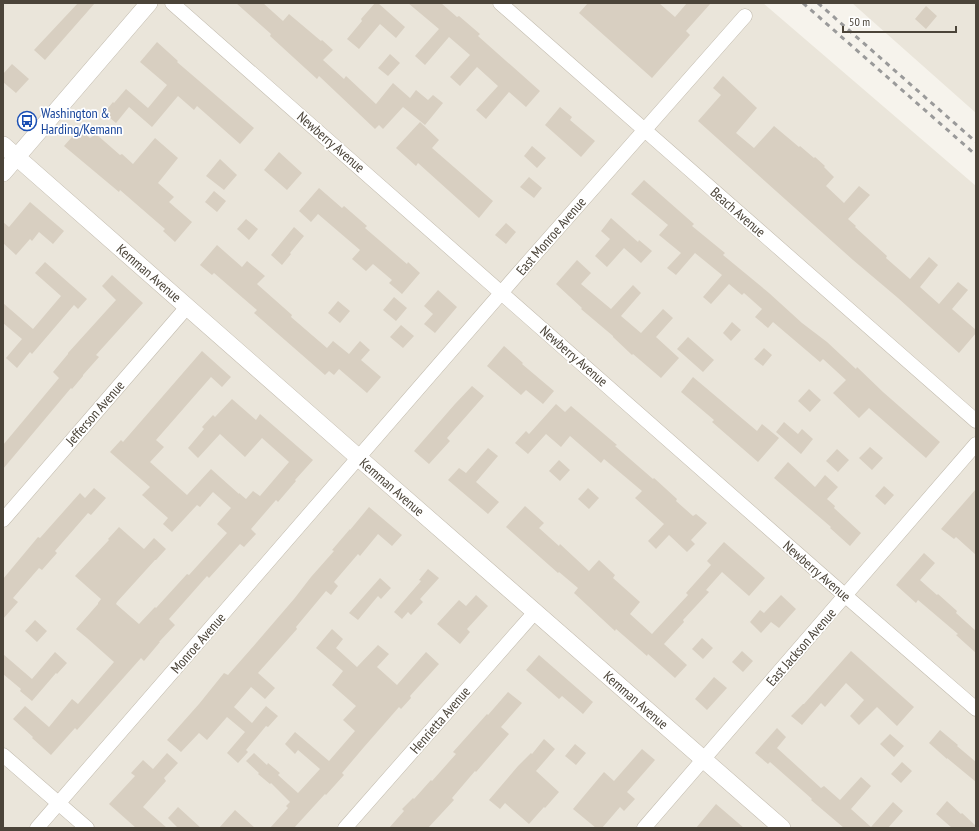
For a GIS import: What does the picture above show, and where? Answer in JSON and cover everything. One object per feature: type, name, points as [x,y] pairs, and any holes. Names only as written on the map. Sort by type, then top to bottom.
[{"type":"street","points":[[3,173],[149,3]]},
{"type":"street","name":"Newberry Avenue","points":[[172,3],[845,596],[976,709]]},
{"type":"street","name":"Beach Avenue","points":[[500,3],[976,421]]},
{"type":"street","name":"East Monroe Avenue","points":[[359,458],[745,16]]},
{"type":"street","name":"Kemman Avenue","points":[[3,145],[782,828]]},
{"type":"street","name":"Jefferson Avenue","points":[[3,520],[187,307]]},
{"type":"street","name":"East Jackson Avenue","points":[[644,828],[976,444]]},
{"type":"street","name":"Monroe Avenue","points":[[37,828],[359,458]]},
{"type":"street","name":"Henrietta Avenue","points":[[345,828],[535,612]]},
{"type":"street","points":[[3,755],[87,828]]},
{"type":"shaded area","points":[[3,3],[763,3],[976,186],[976,828],[3,828]]},
{"type":"shaded area","points":[[852,3],[976,3],[976,113]]},
{"type":"building","points":[[78,3],[95,3],[45,60],[34,50]]},
{"type":"building","points":[[236,3],[263,3],[283,21],[289,14],[333,50],[323,60],[344,79],[346,76],[376,104],[393,83],[410,98],[416,90],[428,100],[433,95],[443,103],[425,125],[403,107],[383,129],[379,125],[375,129],[319,76],[317,79],[270,36],[271,34]]},
{"type":"building","points":[[375,3],[378,3],[405,27],[396,38],[380,24],[359,49],[347,39],[362,21],[361,19]]},
{"type":"building","points":[[408,3],[441,3],[480,34],[478,36],[540,91],[526,107],[509,92],[486,119],[476,110],[498,86],[477,67],[460,86],[450,77],[470,55],[449,37],[425,65],[415,56],[439,29]]},
{"type":"building","points":[[588,3],[659,3],[675,17],[687,3],[711,3],[686,31],[690,35],[652,78],[579,13]]},
{"type":"building","points":[[926,6],[937,16],[926,29],[915,19]]},
{"type":"building","points":[[157,42],[178,61],[177,62],[254,128],[240,144],[197,106],[194,110],[178,96],[152,127],[129,107],[116,123],[104,113],[126,89],[148,108],[167,85],[140,62]]},
{"type":"building","points":[[390,54],[400,63],[388,76],[378,68]]},
{"type":"building","points":[[12,64],[29,79],[16,93],[3,82],[3,74]]},
{"type":"building","points":[[723,76],[757,108],[736,133],[754,148],[774,126],[825,166],[824,167],[834,177],[826,186],[844,203],[859,186],[870,195],[848,219],[887,256],[886,258],[910,279],[929,257],[938,265],[920,287],[939,304],[958,282],[968,290],[952,309],[976,330],[976,333],[959,353],[698,121],[721,95],[713,88]]},
{"type":"building","points":[[560,107],[572,117],[570,120],[595,141],[581,157],[545,125]]},
{"type":"building","points":[[420,122],[439,140],[432,148],[493,201],[479,218],[418,163],[416,166],[396,148]]},
{"type":"building","points":[[79,129],[90,138],[96,134],[133,164],[155,138],[178,158],[158,183],[174,197],[169,202],[192,222],[175,242],[163,231],[165,229],[120,190],[119,192],[64,146]]},
{"type":"building","points":[[532,146],[546,158],[537,168],[524,156]]},
{"type":"building","points":[[279,152],[302,173],[287,190],[264,170]]},
{"type":"building","points":[[220,159],[237,175],[224,190],[206,176]]},
{"type":"building","points":[[529,177],[542,188],[534,198],[520,187]]},
{"type":"building","points":[[644,180],[694,224],[692,226],[725,253],[723,255],[769,293],[802,323],[827,342],[856,369],[857,367],[940,442],[926,458],[869,408],[859,418],[833,393],[846,380],[823,359],[820,362],[773,322],[768,328],[755,317],[762,309],[744,293],[742,295],[729,284],[711,304],[703,297],[722,275],[695,253],[676,275],[667,268],[681,253],[659,235],[668,225],[631,194]]},
{"type":"building","points":[[319,188],[342,208],[344,206],[367,226],[365,228],[407,264],[408,262],[420,273],[402,294],[389,283],[392,280],[373,264],[366,271],[352,259],[360,250],[318,214],[311,222],[299,211]]},
{"type":"building","points":[[214,191],[226,201],[217,212],[205,202]]},
{"type":"building","points":[[30,202],[64,231],[53,244],[39,232],[32,241],[30,239],[16,255],[3,243],[3,222],[9,227]]},
{"type":"building","points":[[611,218],[638,242],[639,240],[652,251],[641,263],[624,248],[607,267],[595,256],[610,239],[601,231]]},
{"type":"building","points":[[246,219],[258,229],[249,240],[237,229]]},
{"type":"building","points":[[506,223],[516,232],[506,244],[495,235]]},
{"type":"building","points":[[294,227],[304,236],[282,265],[271,255]]},
{"type":"building","points":[[217,245],[242,267],[247,261],[265,276],[257,284],[292,315],[291,317],[327,348],[333,341],[349,354],[360,341],[370,350],[361,360],[381,377],[367,393],[339,369],[334,375],[329,371],[325,375],[254,313],[257,310],[214,273],[212,275],[200,265]]},
{"type":"building","points":[[577,260],[591,273],[581,284],[611,309],[633,285],[641,293],[621,316],[641,333],[663,309],[673,318],[656,337],[679,358],[661,378],[633,354],[632,355],[613,336],[581,309],[582,308],[556,284]]},
{"type":"building","points":[[45,262],[87,299],[78,309],[74,305],[32,354],[30,352],[17,368],[6,358],[22,339],[3,323],[3,303],[33,329],[61,296],[35,273]]},
{"type":"building","points":[[112,275],[143,303],[96,355],[99,357],[3,469],[3,445],[59,378],[53,372],[68,353],[116,300],[102,286]]},
{"type":"building","points":[[438,290],[457,307],[435,333],[424,324],[433,314],[424,306]]},
{"type":"building","points":[[394,297],[407,308],[396,321],[383,310]]},
{"type":"building","points":[[338,301],[350,311],[340,323],[328,313]]},
{"type":"building","points":[[732,322],[741,330],[731,341],[723,333]]},
{"type":"building","points":[[401,325],[414,336],[403,348],[390,337]]},
{"type":"building","points":[[688,337],[714,360],[703,372],[677,349]]},
{"type":"building","points":[[504,346],[523,363],[522,364],[554,391],[543,404],[526,390],[521,395],[487,366]]},
{"type":"building","points":[[764,348],[772,355],[763,366],[754,359]]},
{"type":"building","points":[[202,351],[231,377],[222,387],[211,377],[156,440],[164,447],[150,462],[187,495],[211,469],[246,499],[253,491],[260,496],[289,462],[262,438],[245,457],[220,434],[198,458],[188,448],[204,429],[202,427],[213,415],[215,417],[232,399],[256,420],[260,414],[313,460],[278,502],[276,500],[251,529],[256,534],[244,547],[240,544],[209,578],[207,576],[169,619],[175,625],[144,661],[141,658],[77,730],[75,728],[51,755],[13,719],[25,706],[49,727],[72,699],[78,704],[114,662],[76,629],[101,599],[75,576],[109,540],[108,539],[119,527],[144,549],[154,538],[166,549],[116,604],[139,624],[187,574],[189,575],[227,533],[217,524],[231,508],[213,492],[200,507],[197,505],[172,532],[163,524],[168,518],[142,495],[150,487],[110,452],[121,440],[123,442]]},
{"type":"building","points":[[693,377],[757,431],[762,424],[779,438],[758,462],[712,422],[714,420],[681,392]]},
{"type":"building","points":[[472,386],[484,396],[447,438],[450,441],[429,464],[414,451]]},
{"type":"building","points":[[809,389],[821,400],[810,412],[798,401]]},
{"type":"building","points":[[556,404],[565,412],[571,406],[617,445],[615,446],[653,479],[654,478],[693,516],[696,514],[707,523],[691,540],[695,544],[687,552],[669,535],[656,549],[648,541],[664,524],[635,498],[642,491],[604,459],[601,463],[570,436],[561,447],[546,434],[528,454],[515,443],[526,431],[529,434]]},
{"type":"building","points":[[784,422],[798,434],[802,429],[813,439],[801,454],[776,432]]},
{"type":"building","points":[[870,447],[883,458],[872,470],[859,458]]},
{"type":"building","points":[[488,448],[498,456],[476,482],[499,502],[488,514],[448,480],[459,468],[466,473]]},
{"type":"building","points":[[837,449],[849,460],[838,472],[826,461]]},
{"type":"building","points":[[559,460],[570,470],[560,481],[549,471]]},
{"type":"building","points":[[788,462],[815,487],[825,475],[838,487],[827,499],[835,506],[834,508],[861,533],[850,546],[830,528],[831,527],[774,478]]},
{"type":"building","points":[[884,486],[894,495],[885,505],[875,496]]},
{"type":"building","points":[[94,488],[106,498],[91,515],[88,513],[55,551],[57,553],[42,570],[39,568],[13,598],[18,602],[3,619],[3,579],[38,537],[40,538],[80,493],[85,498]]},
{"type":"building","points":[[588,488],[599,498],[589,509],[578,499]]},
{"type":"building","points":[[976,489],[976,555],[956,537],[954,539],[941,529]]},
{"type":"building","points":[[525,506],[544,523],[539,528],[559,546],[560,544],[589,571],[599,560],[615,575],[613,578],[640,602],[630,614],[652,634],[688,595],[686,593],[711,565],[707,561],[724,542],[765,578],[749,596],[722,572],[706,590],[709,592],[683,620],[684,622],[664,644],[687,665],[675,678],[648,654],[647,656],[616,629],[615,631],[574,593],[578,588],[559,572],[558,573],[506,527]]},
{"type":"building","points":[[369,507],[402,535],[392,546],[378,534],[360,556],[358,554],[334,582],[338,586],[331,595],[326,591],[296,627],[297,629],[258,673],[275,688],[265,699],[251,687],[234,707],[252,723],[266,706],[278,716],[268,727],[266,726],[246,750],[248,752],[238,763],[227,753],[245,732],[227,717],[207,740],[199,733],[181,752],[167,740],[224,673],[228,675],[257,642]]},
{"type":"building","points":[[924,553],[935,563],[920,580],[957,611],[956,613],[976,631],[976,653],[956,635],[958,634],[918,600],[916,603],[896,585]]},
{"type":"building","points":[[428,569],[439,578],[420,599],[423,602],[411,615],[408,612],[402,619],[394,612],[421,581],[419,580]]},
{"type":"building","points":[[380,578],[391,588],[381,599],[378,596],[358,620],[349,613]]},
{"type":"building","points":[[476,595],[488,606],[467,629],[470,632],[460,644],[437,624],[459,600],[466,606]]},
{"type":"building","points":[[781,595],[796,609],[779,628],[771,622],[761,633],[750,622],[760,610],[764,613]]},
{"type":"building","points":[[35,620],[47,631],[37,642],[25,631]]},
{"type":"building","points":[[332,629],[343,639],[336,648],[357,667],[378,645],[389,654],[377,667],[397,685],[426,652],[439,664],[410,696],[411,698],[401,709],[399,707],[364,747],[342,773],[344,775],[294,828],[270,828],[288,808],[286,806],[290,802],[271,783],[270,784],[258,774],[259,773],[246,761],[254,753],[267,765],[268,763],[280,773],[278,775],[298,793],[320,769],[298,750],[295,754],[285,744],[295,732],[329,761],[355,731],[343,720],[356,706],[332,685],[343,671],[316,648]]},
{"type":"building","points":[[702,638],[713,648],[703,659],[692,649]]},
{"type":"building","points":[[742,651],[753,661],[743,672],[732,662]]},
{"type":"building","points":[[851,651],[914,707],[897,726],[877,707],[859,725],[850,716],[864,700],[846,683],[825,707],[821,703],[802,725],[791,716],[804,704]]},
{"type":"building","points":[[55,652],[67,663],[57,674],[56,673],[32,701],[20,691],[21,689],[3,674],[3,654],[32,679]]},
{"type":"building","points":[[539,655],[593,702],[583,714],[562,696],[559,699],[526,670]]},
{"type":"building","points":[[714,677],[727,688],[707,710],[695,699]]},
{"type":"building","points":[[508,692],[522,703],[501,727],[509,734],[452,798],[454,800],[428,828],[389,828],[404,811],[402,809],[413,798],[414,799],[431,780],[432,781],[456,754],[453,752]]},
{"type":"building","points":[[777,728],[786,737],[777,748],[821,788],[824,786],[840,800],[861,777],[871,786],[851,809],[871,827],[893,802],[903,811],[888,828],[844,828],[770,762],[768,764],[755,753]]},
{"type":"building","points":[[940,730],[976,762],[976,782],[929,743]]},
{"type":"building","points":[[890,734],[904,746],[894,757],[880,744]]},
{"type":"building","points":[[544,739],[555,749],[536,771],[559,792],[529,824],[505,803],[500,809],[489,800],[518,766],[531,753],[532,754]]},
{"type":"building","points":[[575,744],[586,753],[576,765],[565,756]]},
{"type":"building","points":[[642,749],[655,760],[627,792],[635,799],[624,811],[620,807],[602,828],[596,828],[573,809],[604,772],[614,781]]},
{"type":"building","points":[[167,753],[178,763],[164,778],[166,781],[143,807],[167,828],[136,828],[109,804],[135,776],[131,773],[143,760],[153,769]]},
{"type":"building","points":[[902,762],[912,771],[901,783],[891,774]]},
{"type":"building","points":[[947,801],[976,826],[976,828],[952,828],[936,814]]},
{"type":"building","points":[[716,804],[744,828],[696,828]]},
{"type":"building","points":[[178,807],[201,828],[178,828],[168,818]]},
{"type":"building","points":[[235,810],[255,828],[219,828]]},
{"type":"railway","points":[[803,3],[976,155]]},
{"type":"railway","points":[[818,3],[976,142]]},
{"type":"place","name":"Washington & Harding/Kemann","points":[[27,121]]}]
